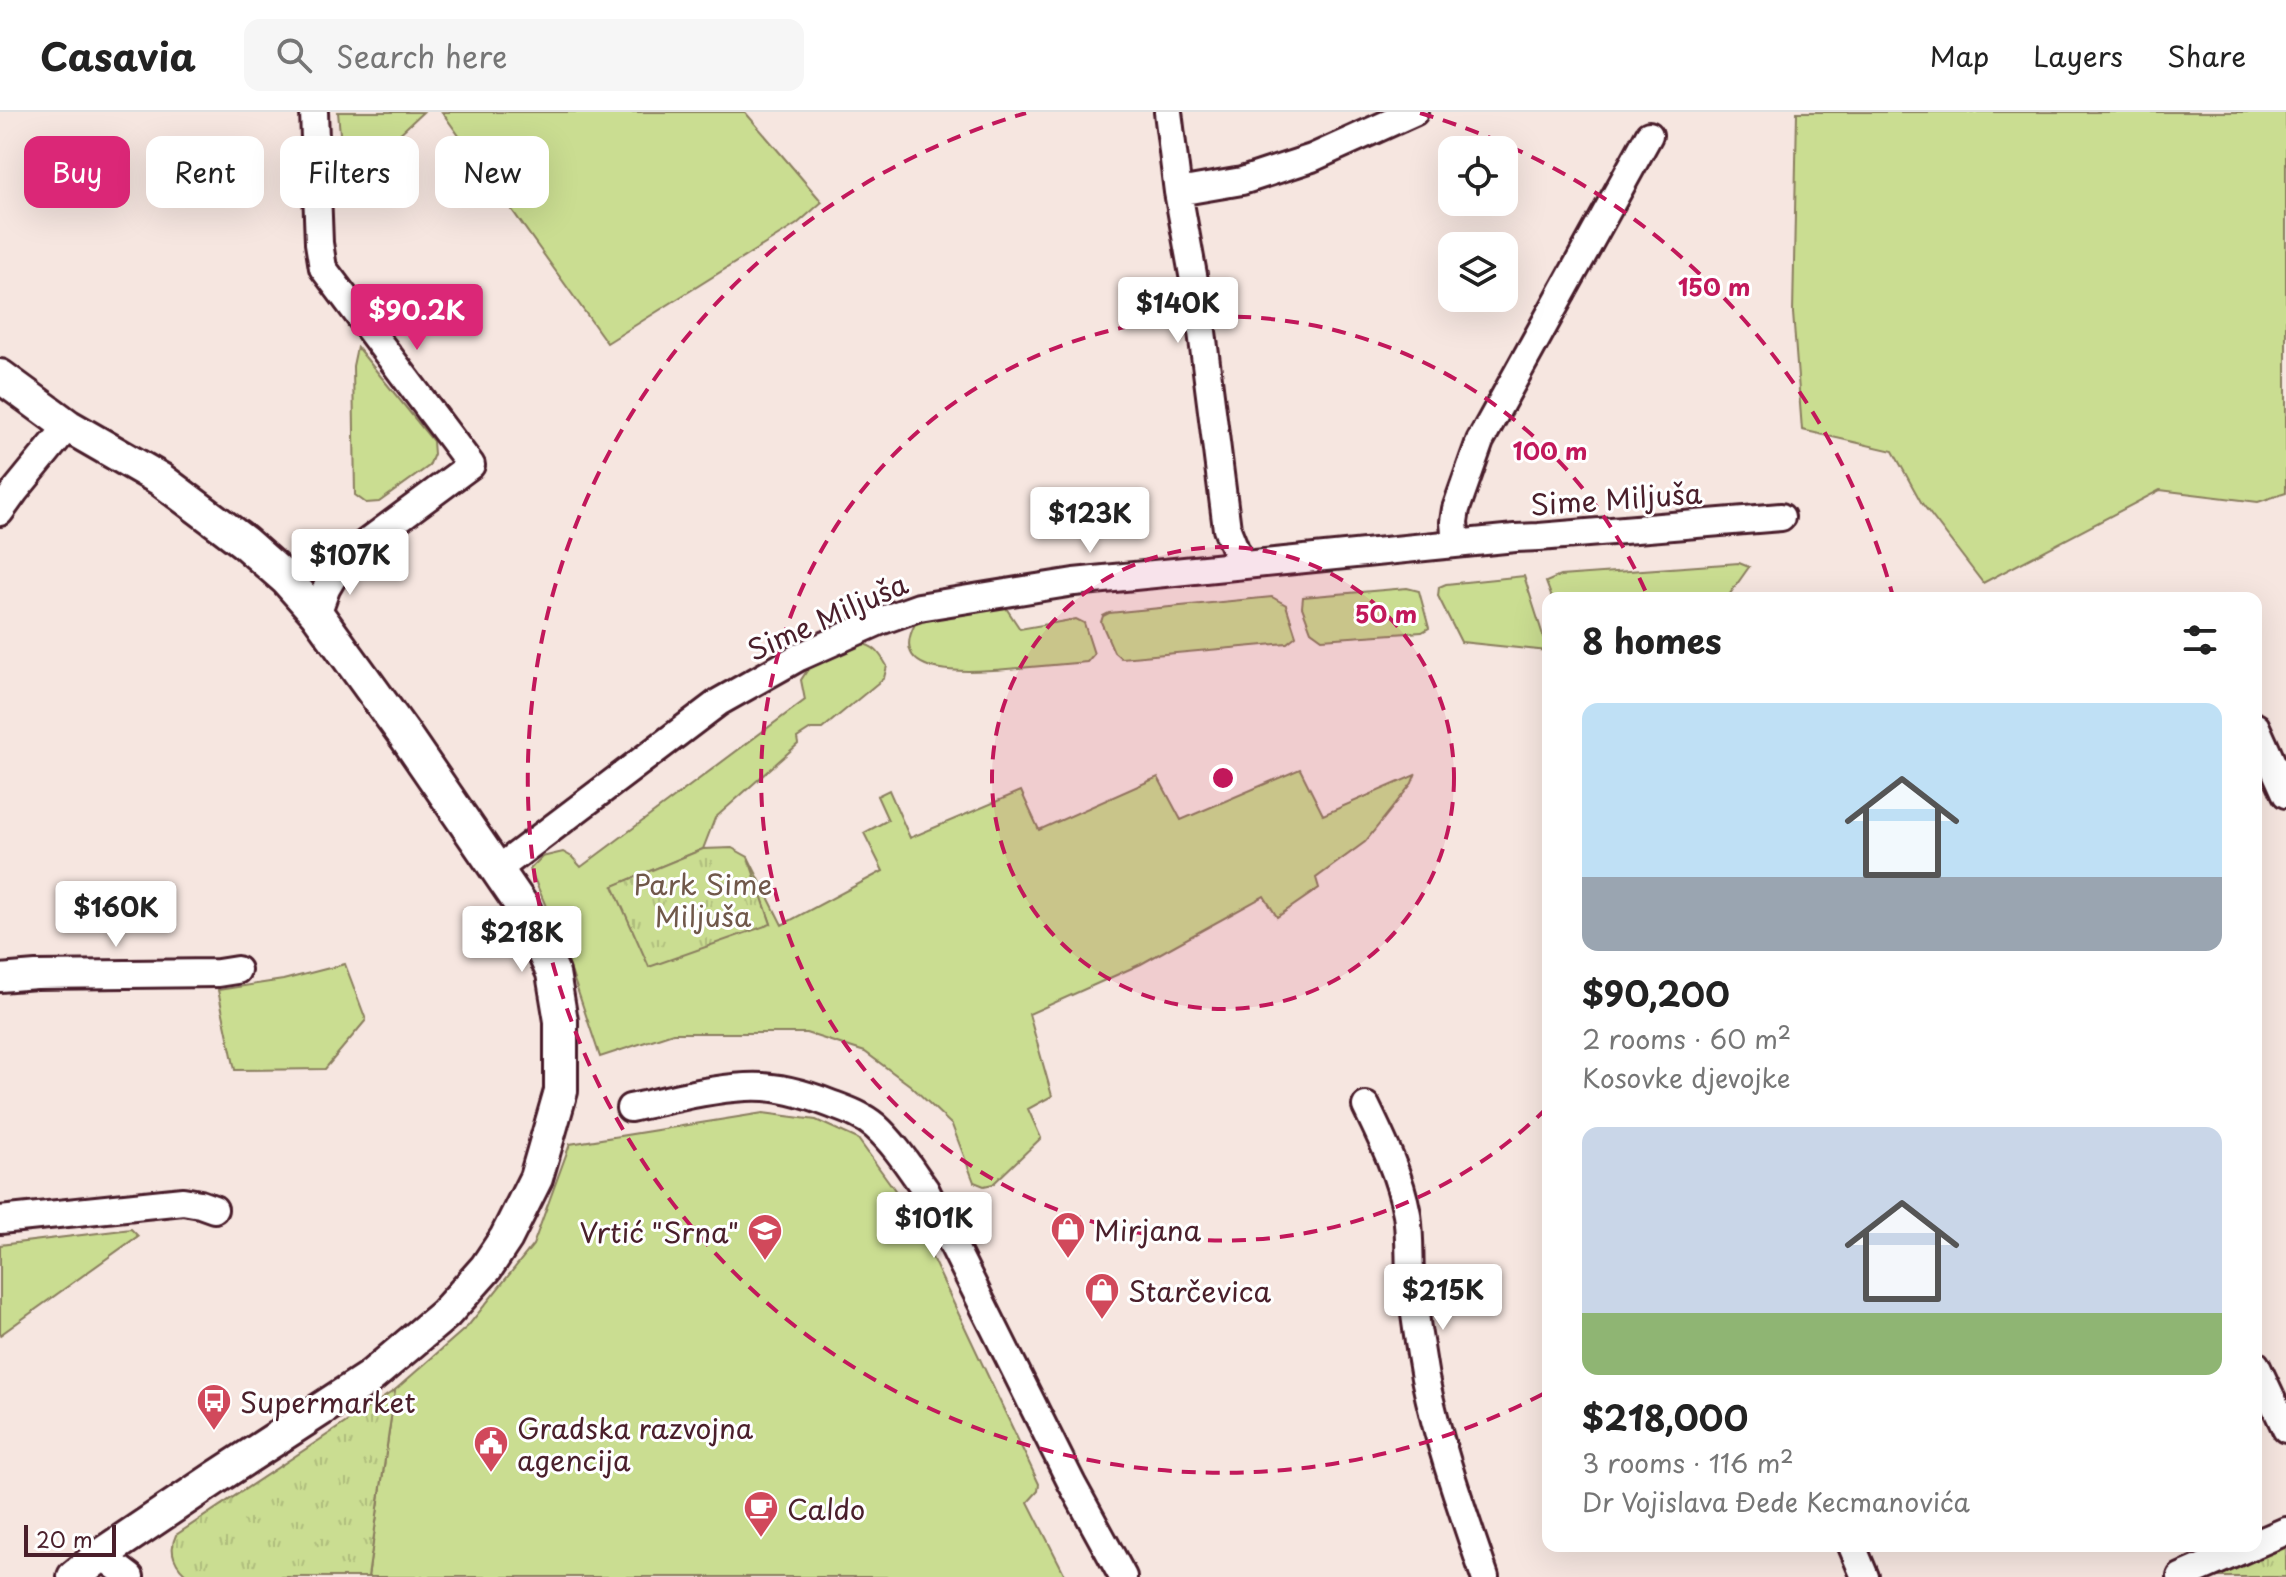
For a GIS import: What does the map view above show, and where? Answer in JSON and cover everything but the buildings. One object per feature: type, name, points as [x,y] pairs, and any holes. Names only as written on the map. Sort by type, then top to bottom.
[{"type":"street","points":[[314,112],[319,243],[323,268],[471,465],[343,560],[326,589],[317,614]]},
{"type":"street","points":[[1168,112],[1178,192],[1199,308],[1227,529],[1241,564]]},
{"type":"street","points":[[1178,192],[1242,181],[1312,158],[1414,112]]},
{"type":"street","points":[[1456,543],[1456,509],[1480,441],[1649,135]]},
{"type":"street","points":[[0,376],[68,426],[160,479],[244,542],[286,579],[317,614],[524,909],[553,973],[561,1021],[561,1091],[536,1178],[506,1238],[486,1268],[445,1314],[369,1378],[101,1555],[74,1577]]},
{"type":"street","points":[[0,512],[68,426]]},
{"type":"street","name":"Sime Miljuša","points":[[497,870],[719,702],[799,657],[919,607],[1039,586],[1241,564],[1781,517]]},
{"type":"street","points":[[2262,740],[2286,794]]},
{"type":"street","points":[[0,978],[237,970]]},
{"type":"street","points":[[630,1108],[749,1087],[785,1091],[820,1100],[856,1113],[874,1126],[925,1189],[1072,1484],[1123,1577]]},
{"type":"street","points":[[1366,1106],[1384,1143],[1402,1195],[1409,1237],[1415,1320],[1426,1381],[1444,1453],[1485,1577]]},
{"type":"street","points":[[0,1220],[183,1201],[214,1209]]},
{"type":"street","points":[[2262,1378],[2286,1429]]},
{"type":"street","points":[[2262,1541],[2286,1531]]},
{"type":"street","points":[[1855,1552],[1865,1577]]},
{"type":"street","points":[[2181,1577],[2237,1552]]},
{"type":"street","points":[[101,1555],[130,1577]]},
{"type":"green space","points":[[338,112],[423,112],[397,136],[340,136]]},
{"type":"green space","points":[[442,112],[745,112],[822,202],[797,224],[607,343],[511,208],[549,208],[549,136],[459,136]]},
{"type":"green space","points":[[1797,112],[2286,112],[2286,493],[2258,502],[2160,490],[1983,583],[1921,502],[1893,451],[1802,430],[1793,313]]},
{"type":"green space","points":[[357,347],[433,441],[434,454],[429,466],[379,502],[366,503],[355,495],[353,366]]},
{"type":"green space","points":[[1739,563],[1749,567],[1731,592],[1550,592],[1546,582],[1560,576]]},
{"type":"green space","points":[[1524,576],[1542,632],[1542,650],[1461,642],[1438,596],[1439,587]]},
{"type":"green space","points":[[1407,588],[1419,591],[1429,628],[1422,632],[1322,639],[1311,631],[1302,607],[1303,597]]},
{"type":"green space","points":[[1272,597],[1286,605],[1296,636],[1287,643],[1121,658],[1114,652],[1101,622],[1103,616],[1109,613]]},
{"type":"green space","points":[[996,602],[1006,608],[1020,629],[1076,619],[1084,623],[1094,654],[1087,662],[965,671],[944,670],[926,665],[914,657],[909,643],[915,624]]},
{"type":"green space","points":[[859,643],[873,648],[882,657],[887,666],[884,678],[822,729],[811,729],[797,738],[798,744],[715,818],[703,849],[614,886],[771,924],[748,857],[782,925],[883,871],[864,833],[888,820],[877,796],[889,790],[910,838],[1021,791],[1039,830],[1158,777],[1181,820],[1300,769],[1323,815],[1415,775],[1365,842],[1316,878],[1319,888],[1277,917],[1264,896],[1141,964],[1029,1014],[1052,1096],[1028,1109],[1041,1138],[993,1184],[984,1186],[974,1182],[952,1125],[911,1086],[865,1052],[806,1033],[673,1033],[600,1057],[562,944],[530,869],[542,857],[563,852],[581,867],[805,700],[801,680],[810,666]]},
{"type":"green space","name":"Park Sime Miljuša","points":[[732,848],[748,857],[771,924],[649,967],[613,886],[703,849]]},
{"type":"green space","points":[[345,964],[366,1020],[325,1069],[235,1070],[218,990],[283,980]]},
{"type":"green space","points":[[763,1113],[816,1120],[858,1139],[910,1211],[1039,1484],[1038,1491],[1028,1502],[1066,1577],[368,1577],[395,1390],[468,1326],[533,1245],[570,1144]]},
{"type":"green space","points":[[131,1229],[138,1236],[0,1335],[0,1245]]},
{"type":"green space","points":[[395,1390],[368,1577],[190,1577],[180,1568],[173,1553],[176,1535]]},
{"type":"green space","points":[[2286,1546],[2286,1577],[2216,1577],[2222,1574]]},
{"type":"place","name":"Mirjana","points":[[1068,1260]]},
{"type":"place","name":"Vrtić \"Srna\"","points":[[765,1262]]},
{"type":"place","name":"Starčevica","points":[[1102,1321]]},
{"type":"place","name":"Supermarket","points":[[214,1432]]},
{"type":"place","name":"Gradska razvojna agencija","points":[[491,1474]]},
{"type":"place","name":"Caldo","points":[[761,1539]]}]
